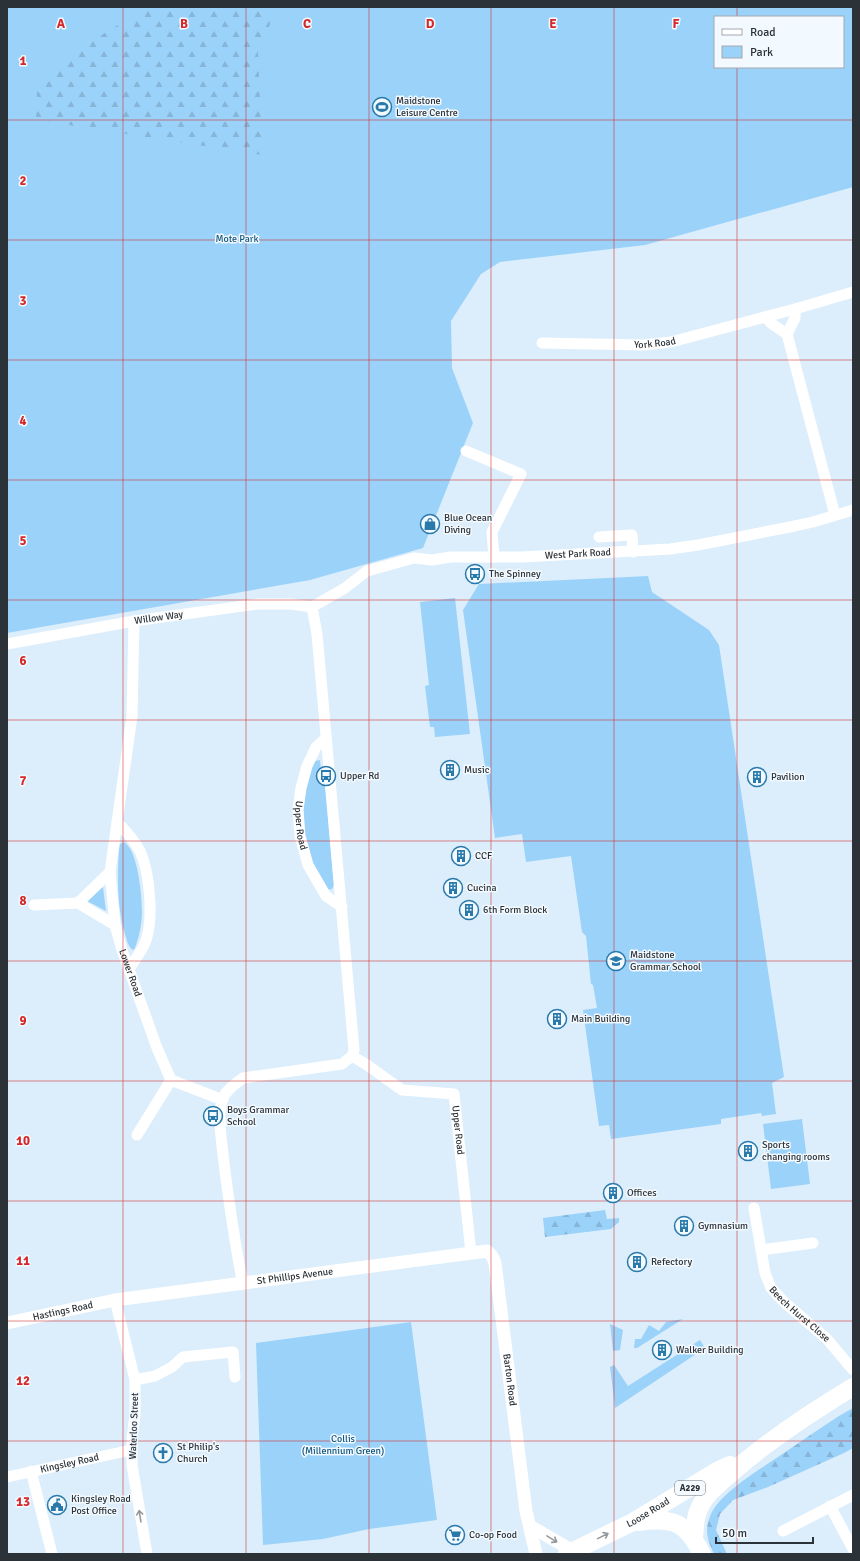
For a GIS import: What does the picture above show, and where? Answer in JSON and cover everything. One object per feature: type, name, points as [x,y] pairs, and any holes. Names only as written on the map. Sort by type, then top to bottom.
[{"type":"highway","name":"Loose Road","points":[[698,1546],[696,1520],[702,1503],[713,1489],[749,1457],[853,1387]]},
{"type":"highway","name":"Loose Road","points":[[570,1553],[633,1522],[717,1471],[749,1457]]},
{"type":"highway","name":"A229","points":[[633,1522],[655,1520],[670,1522],[686,1528],[698,1546]]},
{"type":"street","name":"York Road","points":[[542,343],[655,344],[685,339],[853,292]]},
{"type":"street","points":[[787,334],[795,318],[795,309]]},
{"type":"street","points":[[765,317],[772,324],[787,334],[836,515]]},
{"type":"street","points":[[466,451],[521,474],[492,532],[494,557]]},
{"type":"street","name":"West Park Road","points":[[312,607],[345,588],[367,570],[414,558],[432,560],[451,557],[522,557],[633,552],[698,545],[798,525],[853,510]]},
{"type":"street","points":[[599,537],[632,534],[633,552]]},
{"type":"street","name":"Willow Way","points":[[7,644],[134,621],[258,604],[291,604],[312,607]]},
{"type":"street","points":[[243,1284],[235,1243],[220,1125],[222,1100],[232,1087],[243,1078],[342,1064],[352,1056],[354,1050],[354,1036],[317,634],[312,607]]},
{"type":"street","name":"Lower Road","points":[[134,621],[132,716],[110,872],[115,925],[157,1048],[171,1080]]},
{"type":"street","name":"Upper Road","points":[[326,738],[316,747],[307,766],[301,788],[298,810],[300,836],[308,865],[318,883],[326,896],[342,907]]},
{"type":"street","points":[[117,822],[131,836],[140,852],[148,888],[149,921],[145,942],[129,969]]},
{"type":"street","points":[[78,903],[110,872]]},
{"type":"street","points":[[34,905],[78,903],[115,925]]},
{"type":"street","name":"Upper Road","points":[[352,1056],[402,1090],[454,1094],[471,1253]]},
{"type":"street","points":[[137,1135],[171,1080],[222,1100]]},
{"type":"street","name":"Beech Hurst Close","points":[[754,1208],[765,1273],[771,1288],[784,1302],[827,1339],[853,1370]]},
{"type":"street","points":[[761,1250],[813,1243]]},
{"type":"street","name":"Barton Road","points":[[471,1253],[487,1251],[492,1256],[495,1263],[521,1477],[526,1511],[536,1554]]},
{"type":"street","name":"St Phillips Avenue","points":[[117,1299],[243,1284],[471,1253]]},
{"type":"street","name":"Hastings Road","points":[[7,1323],[117,1299]]},
{"type":"street","name":"Waterloo Street","points":[[117,1299],[135,1380],[135,1415],[132,1465],[147,1554]]},
{"type":"street","points":[[135,1380],[155,1376],[172,1367],[183,1357],[233,1352],[236,1377]]},
{"type":"street","name":"Kingsley Road","points":[[7,1477],[132,1450]]},
{"type":"street","points":[[31,1471],[52,1554]]},
{"type":"street","points":[[783,1531],[853,1494]]},
{"type":"street","points":[[830,1506],[853,1549]]},
{"type":"street","points":[[530,1526],[570,1553]]},
{"type":"green space","name":"Mote Park","points":[[7,7],[853,7],[853,187],[645,245],[500,262],[481,274],[451,321],[452,368],[473,423],[423,548],[310,580],[7,633]]},
{"type":"green space","points":[[147,7],[280,7],[276,11],[258,51],[262,155],[36,120],[37,87],[74,52]]},
{"type":"green space","points":[[648,576],[652,592],[709,630],[719,645],[784,1077],[772,1083],[776,1114],[762,1116],[761,1113],[721,1119],[721,1124],[611,1139],[609,1125],[599,1126],[583,1010],[597,1008],[593,985],[591,984],[586,936],[582,932],[571,856],[526,862],[522,834],[495,838],[463,610],[479,584]]},
{"type":"green space","points":[[455,598],[470,734],[435,737],[434,727],[430,727],[425,686],[429,685],[420,602]]},
{"type":"green space","points":[[320,760],[322,782],[325,782],[334,885],[332,889],[327,890],[311,860],[307,849],[303,823],[306,784],[315,761]]},
{"type":"green space","points":[[124,842],[133,854],[136,863],[141,895],[141,926],[135,948],[133,950],[129,945],[122,924],[119,902],[119,850],[120,844]]},
{"type":"green space","points":[[103,887],[106,911],[87,901]]},
{"type":"green space","points":[[802,1119],[810,1184],[771,1189],[763,1124]]},
{"type":"green space","points":[[605,1210],[607,1219],[619,1218],[619,1222],[611,1229],[545,1237],[543,1218]]},
{"type":"green space","points":[[683,1319],[637,1348],[634,1348],[635,1339],[641,1339],[649,1325],[659,1331],[666,1322]]},
{"type":"green space","name":"Collis (Millennium Green)","points":[[411,1322],[437,1520],[369,1529],[323,1539],[263,1545],[256,1343]]},
{"type":"green space","points":[[610,1324],[623,1330],[620,1350],[613,1351]]},
{"type":"green space","points":[[700,1340],[705,1348],[615,1408],[610,1367],[614,1365],[628,1386]]},
{"type":"green space","points":[[853,1408],[853,1448],[768,1487],[733,1500],[720,1514],[716,1530],[727,1554],[714,1554],[708,1539],[707,1530],[711,1514],[723,1498],[753,1474]]},
{"type":"place","name":"Maidstone Leisure Centre","points":[[382,107]]},
{"type":"place","name":"Blue Ocean Diving","points":[[430,524]]},
{"type":"place","name":"The Spinney","points":[[475,574]]},
{"type":"place","name":"Music","points":[[450,770]]},
{"type":"place","name":"Upper Rd","points":[[326,776]]},
{"type":"place","name":"Pavilion","points":[[757,777]]},
{"type":"place","name":"CCF","points":[[461,856]]},
{"type":"place","name":"Cucina","points":[[453,888]]},
{"type":"place","name":"6th Form Block","points":[[469,910]]},
{"type":"place","name":"Maidstone Grammar School","points":[[616,961]]},
{"type":"place","name":"Main Building","points":[[557,1019]]},
{"type":"place","name":"Boys Grammar School","points":[[213,1116]]},
{"type":"place","name":"Sports changing rooms","points":[[748,1151]]},
{"type":"place","name":"Offices","points":[[613,1193]]},
{"type":"place","name":"Gymnasium","points":[[684,1226]]},
{"type":"place","name":"Refectory","points":[[637,1262]]},
{"type":"place","name":"Walker Building","points":[[662,1350]]},
{"type":"place","name":"St Philip's Church","points":[[163,1453]]},
{"type":"place","name":"Kingsley Road Post Office","points":[[57,1505]]},
{"type":"place","name":"Co-op Food","points":[[455,1535]]}]
